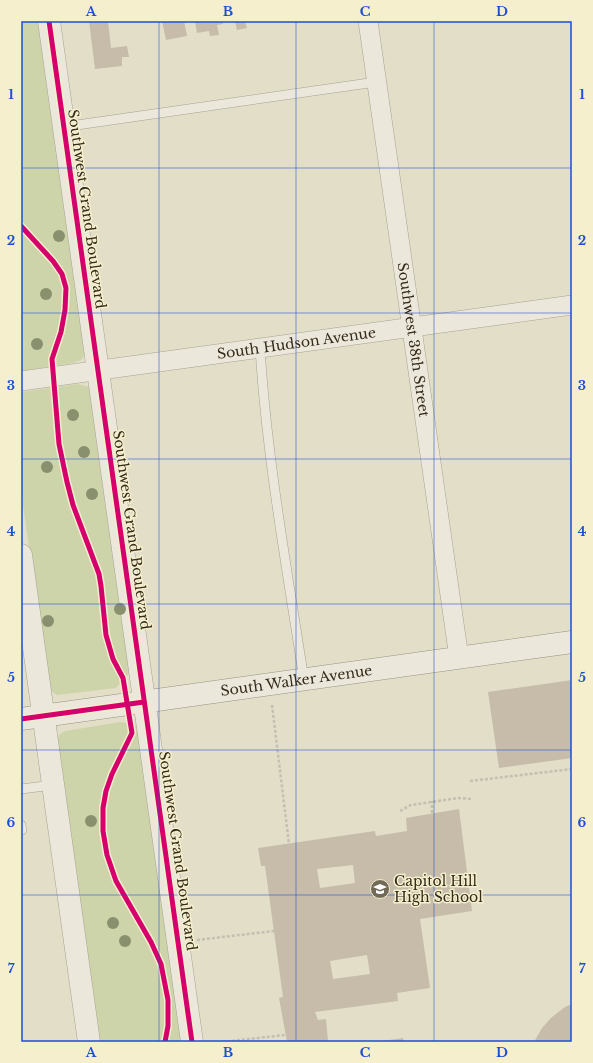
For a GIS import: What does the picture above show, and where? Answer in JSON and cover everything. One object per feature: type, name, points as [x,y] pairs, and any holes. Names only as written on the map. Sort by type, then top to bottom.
[{"type":"street","name":"Southwest Grand Boulevard","points":[[49,21],[192,1042]]},
{"type":"street","name":"Southwest 38th Street","points":[[368,21],[459,658]]},
{"type":"street","name":"South Hudson Avenue","points":[[21,381],[572,305]]},
{"type":"street","points":[[21,555],[26,630],[43,716],[89,1042]]},
{"type":"street","name":"South Walker Avenue","points":[[21,719],[572,642]]},
{"type":"lane","points":[[63,127],[376,82]]},
{"type":"lane","points":[[260,348],[263,392],[275,495],[304,680]]},
{"type":"lane","points":[[21,789],[53,785]]},
{"type":"path","points":[[272,705],[289,844]]},
{"type":"path","points":[[470,781],[572,769]]},
{"type":"path","points":[[400,812],[411,805],[432,801],[458,798],[471,799]]},
{"type":"path","points":[[432,801],[432,813]]},
{"type":"path","points":[[179,944],[203,939],[274,931]]},
{"type":"path","points":[[222,1042],[285,1035]]},
{"type":"green space","points":[[21,21],[41,21],[85,354],[81,360],[73,363],[21,371]]},
{"type":"green space","points":[[78,384],[89,387],[93,395],[130,672],[116,688],[57,695],[50,690],[48,681],[21,491],[21,392]]},
{"type":"green space","points":[[121,722],[138,725],[184,1042],[100,1042],[57,739],[60,734],[65,731]]},
{"type":"building","points":[[89,21],[108,21],[111,48],[127,46],[129,57],[122,57],[122,66],[95,69]]},
{"type":"building","points":[[162,21],[184,21],[187,36],[166,40]]},
{"type":"building","points":[[195,21],[223,21],[223,24],[217,25],[219,35],[210,36],[209,31],[197,33]]},
{"type":"building","points":[[235,21],[245,21],[247,28],[237,30]]},
{"type":"building","points":[[572,680],[572,758],[499,768],[488,692]]},
{"type":"building","points":[[459,809],[472,911],[420,919],[430,988],[397,993],[398,1001],[315,1012],[318,1020],[326,1019],[328,1041],[287,1042],[279,998],[283,997],[265,866],[261,866],[258,848],[375,831],[376,836],[407,831],[406,818]],"holes":[[[353,865],[355,883],[320,888],[317,869]],[[367,955],[370,974],[333,979],[330,961]]]},
{"type":"building","points":[[572,1004],[572,1042],[534,1042],[542,1028],[552,1017],[565,1007]]},
{"type":"building","points":[[403,1038],[404,1042],[382,1042],[382,1041]]},
{"type":"cycle path","points":[[49,21],[192,1042]]},
{"type":"cycle path","points":[[21,226],[53,261],[62,274],[66,288],[65,310],[61,332],[52,359],[59,444],[73,505],[99,574],[106,635],[113,659],[123,678],[132,733],[112,774],[106,791],[103,808],[103,831],[107,855],[116,881],[151,942],[161,964],[168,1000],[168,1026],[165,1042]]},
{"type":"cycle path","points":[[21,719],[144,702]]},
{"type":"place","name":"Capitol Hill High School","points":[[380,889]]}]
